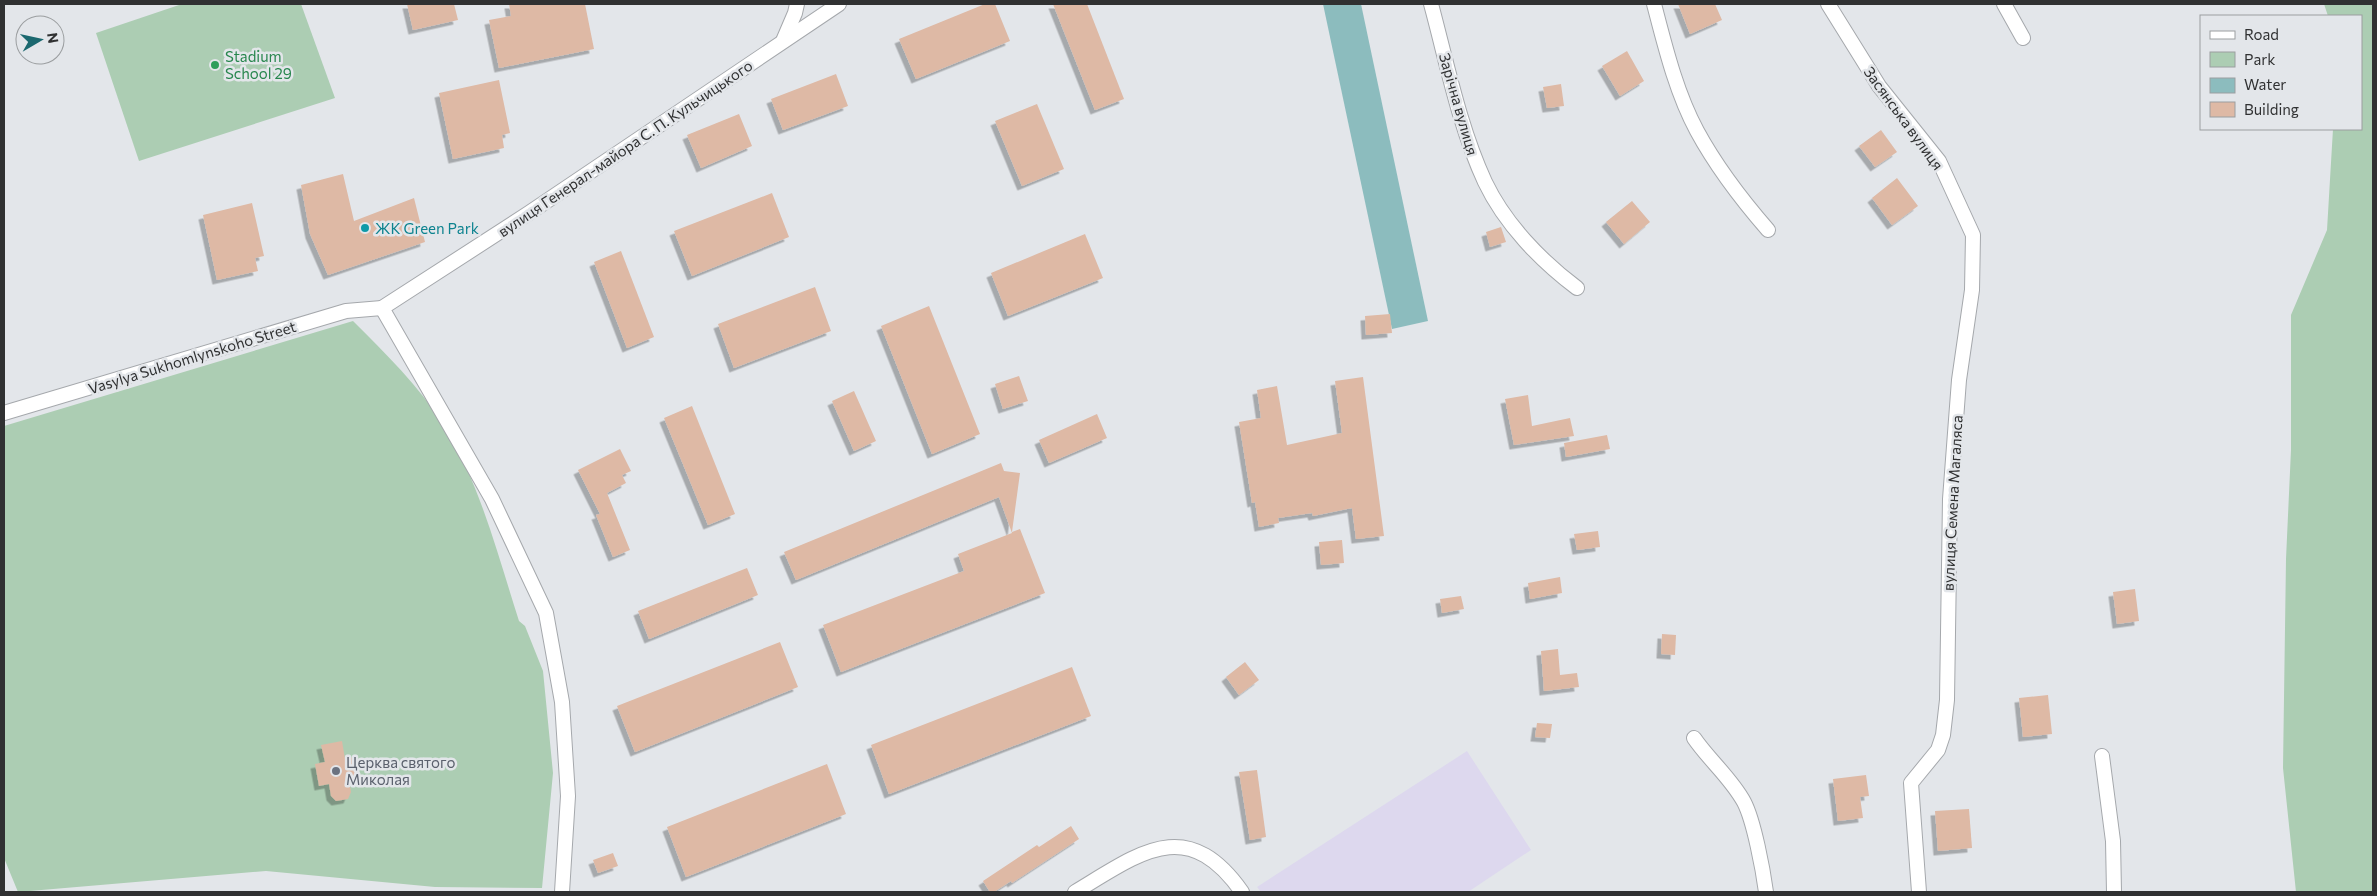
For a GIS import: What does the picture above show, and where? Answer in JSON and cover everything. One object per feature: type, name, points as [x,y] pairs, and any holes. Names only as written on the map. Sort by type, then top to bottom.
[{"type":"street","points":[[783,42],[797,4]]},
{"type":"street","name":"вулиця Генерал-майора С. П. Кульчицького","points":[[382,308],[530,213],[839,4]]},
{"type":"street","name":"Зарічна вулиця","points":[[1431,4],[1468,140],[1486,184],[1512,224],[1543,260],[1577,288]]},
{"type":"street","points":[[1654,4],[1680,90],[1696,129],[1746,205],[1768,230]]},
{"type":"street","name":"Засянська вулиця","points":[[1828,4],[1879,86],[1940,161],[1973,235]]},
{"type":"street","points":[[2004,4],[2023,38]]},
{"type":"street","name":"вулиця Семена Магаляса","points":[[1919,892],[1911,783],[1938,750],[1944,735],[1950,499],[1959,380],[1972,290],[1973,235]]},
{"type":"street","points":[[382,308],[492,499],[546,613],[562,702],[568,796],[562,892]]},
{"type":"street","name":"Vasylya Sukhomlynskoho Street","points":[[4,413],[346,311],[382,308]]},
{"type":"street","points":[[1694,738],[1708,757],[1726,776],[1744,803],[1756,842],[1766,892]]},
{"type":"street","points":[[2102,756],[2112,841],[2114,892]]},
{"type":"street","points":[[1075,892],[1130,859],[1151,850],[1170,847],[1187,847],[1209,856],[1216,861],[1242,892]]},
{"type":"shaded area","points":[[1467,751],[1531,850],[1468,892],[1261,892],[1257,887]]},
{"type":"green space","name":"Stadium School 29","points":[[182,4],[301,4],[335,98],[139,161],[96,33]]},
{"type":"green space","points":[[2324,4],[2373,4],[2373,892],[2296,892],[2283,768],[2286,559],[2291,450],[2291,315],[2327,230],[2333,130],[2362,130],[2362,15],[2328,15]]},
{"type":"green space","points":[[353,321],[401,370],[423,396],[434,410],[456,447],[478,495],[519,621],[525,626],[543,671],[553,773],[542,888],[435,887],[266,871],[18,892],[4,858],[4,426]]},
{"type":"water","points":[[1323,4],[1361,4],[1428,321],[1392,329]]},
{"type":"building","points":[[407,4],[454,4],[458,20],[413,30]]},
{"type":"building","points":[[509,4],[585,4],[594,49],[499,68],[489,20],[511,16]]},
{"type":"building","points":[[985,4],[995,4],[1010,41],[916,79],[899,39]]},
{"type":"building","points":[[1053,4],[1087,4],[1124,99],[1095,110]]},
{"type":"building","points":[[1678,4],[1715,4],[1722,20],[1690,34]]},
{"type":"building","points":[[1627,51],[1644,81],[1620,96],[1602,66]]},
{"type":"building","points":[[836,74],[848,106],[783,130],[771,99]]},
{"type":"building","points":[[499,80],[510,133],[502,135],[504,148],[453,159],[439,93]]},
{"type":"building","points":[[1561,84],[1564,106],[1547,108],[1543,87]]},
{"type":"building","points":[[1037,104],[1064,169],[1022,186],[995,121]]},
{"type":"building","points":[[739,114],[752,146],[701,168],[687,135]]},
{"type":"building","points":[[1881,130],[1897,152],[1875,167],[1859,146]]},
{"type":"building","name":"ЖК Green Park","points":[[343,174],[354,221],[414,198],[425,242],[328,275],[310,234],[301,185]]},
{"type":"building","points":[[1897,178],[1918,206],[1892,225],[1872,198]]},
{"type":"building","points":[[772,193],[789,237],[692,276],[674,231]]},
{"type":"building","points":[[1632,201],[1650,222],[1624,244],[1606,222]]},
{"type":"building","points":[[252,203],[264,256],[255,258],[258,271],[217,280],[203,215]]},
{"type":"building","points":[[1501,227],[1506,242],[1490,247],[1486,232]]},
{"type":"building","points":[[1085,234],[1103,278],[1008,316],[991,273]]},
{"type":"building","points":[[621,251],[654,337],[627,348],[594,262]]},
{"type":"building","points":[[815,287],[831,331],[734,368],[718,324]]},
{"type":"building","points":[[929,306],[980,434],[932,454],[881,326]]},
{"type":"building","points":[[1390,314],[1392,333],[1366,335],[1365,316]]},
{"type":"building","points":[[1019,376],[1028,401],[1003,409],[995,384]]},
{"type":"building","points":[[1363,377],[1384,536],[1356,539],[1352,508],[1313,516],[1312,513],[1278,518],[1279,523],[1259,527],[1255,502],[1252,503],[1239,422],[1261,418],[1257,390],[1277,386],[1287,445],[1342,433],[1335,381]]},
{"type":"building","points":[[854,391],[876,441],[854,451],[832,401]]},
{"type":"building","points":[[1528,395],[1532,426],[1570,418],[1574,436],[1514,445],[1505,399]]},
{"type":"building","points":[[692,406],[735,514],[708,525],[664,418]]},
{"type":"building","points":[[1097,414],[1107,438],[1049,463],[1039,440]]},
{"type":"building","points":[[1607,435],[1610,449],[1566,457],[1564,443]]},
{"type":"building","points":[[620,449],[631,471],[622,475],[626,483],[607,493],[630,550],[613,557],[596,515],[600,514],[578,470]]},
{"type":"building","points":[[1001,463],[1004,471],[1020,473],[1012,532],[1020,529],[1045,593],[841,672],[823,625],[964,571],[958,554],[1012,533],[999,497],[796,580],[784,552]]},
{"type":"building","points":[[1598,531],[1600,547],[1577,550],[1574,534]]},
{"type":"building","points":[[1342,540],[1344,563],[1321,565],[1319,542]]},
{"type":"building","points":[[747,568],[758,595],[649,639],[638,611]]},
{"type":"building","points":[[1560,577],[1562,593],[1530,599],[1528,583]]},
{"type":"building","points":[[2135,589],[2139,621],[2117,624],[2113,592]]},
{"type":"building","points":[[1461,596],[1464,609],[1442,613],[1440,599]]},
{"type":"building","points":[[1662,634],[1676,635],[1675,655],[1661,654]]},
{"type":"building","points":[[780,642],[798,687],[635,752],[617,706]]},
{"type":"building","points":[[1558,649],[1560,675],[1577,673],[1579,687],[1544,691],[1541,651]]},
{"type":"building","points":[[1245,662],[1259,680],[1239,695],[1226,677]]},
{"type":"building","points":[[1072,667],[1091,716],[889,794],[871,745]]},
{"type":"building","points":[[2048,695],[2052,734],[2023,737],[2019,698]]},
{"type":"building","points":[[1537,723],[1552,724],[1550,738],[1535,737]]},
{"type":"building","name":"Церква святого Миколая","points":[[342,741],[345,759],[354,757],[357,778],[349,780],[351,792],[348,799],[336,801],[331,796],[329,784],[319,786],[315,764],[325,762],[321,745]]},
{"type":"building","points":[[827,764],[846,814],[686,877],[667,827]]},
{"type":"building","points":[[1257,770],[1266,837],[1250,840],[1239,772]]},
{"type":"building","points":[[1866,775],[1869,796],[1860,797],[1863,818],[1838,821],[1833,779]]},
{"type":"building","points":[[1969,809],[1972,848],[1938,851],[1935,811]]},
{"type":"building","points":[[1071,826],[1079,839],[1012,883],[1011,881],[994,892],[990,892],[983,881],[1037,845],[1039,847]]},
{"type":"building","points":[[613,853],[618,866],[598,873],[593,860]]},
{"type":"place","name":"Stadium School 29","points":[[215,65]]},
{"type":"place","name":"ЖК Green Park","points":[[365,228]]},
{"type":"place","name":"Церква святого Миколая","points":[[336,771]]}]
